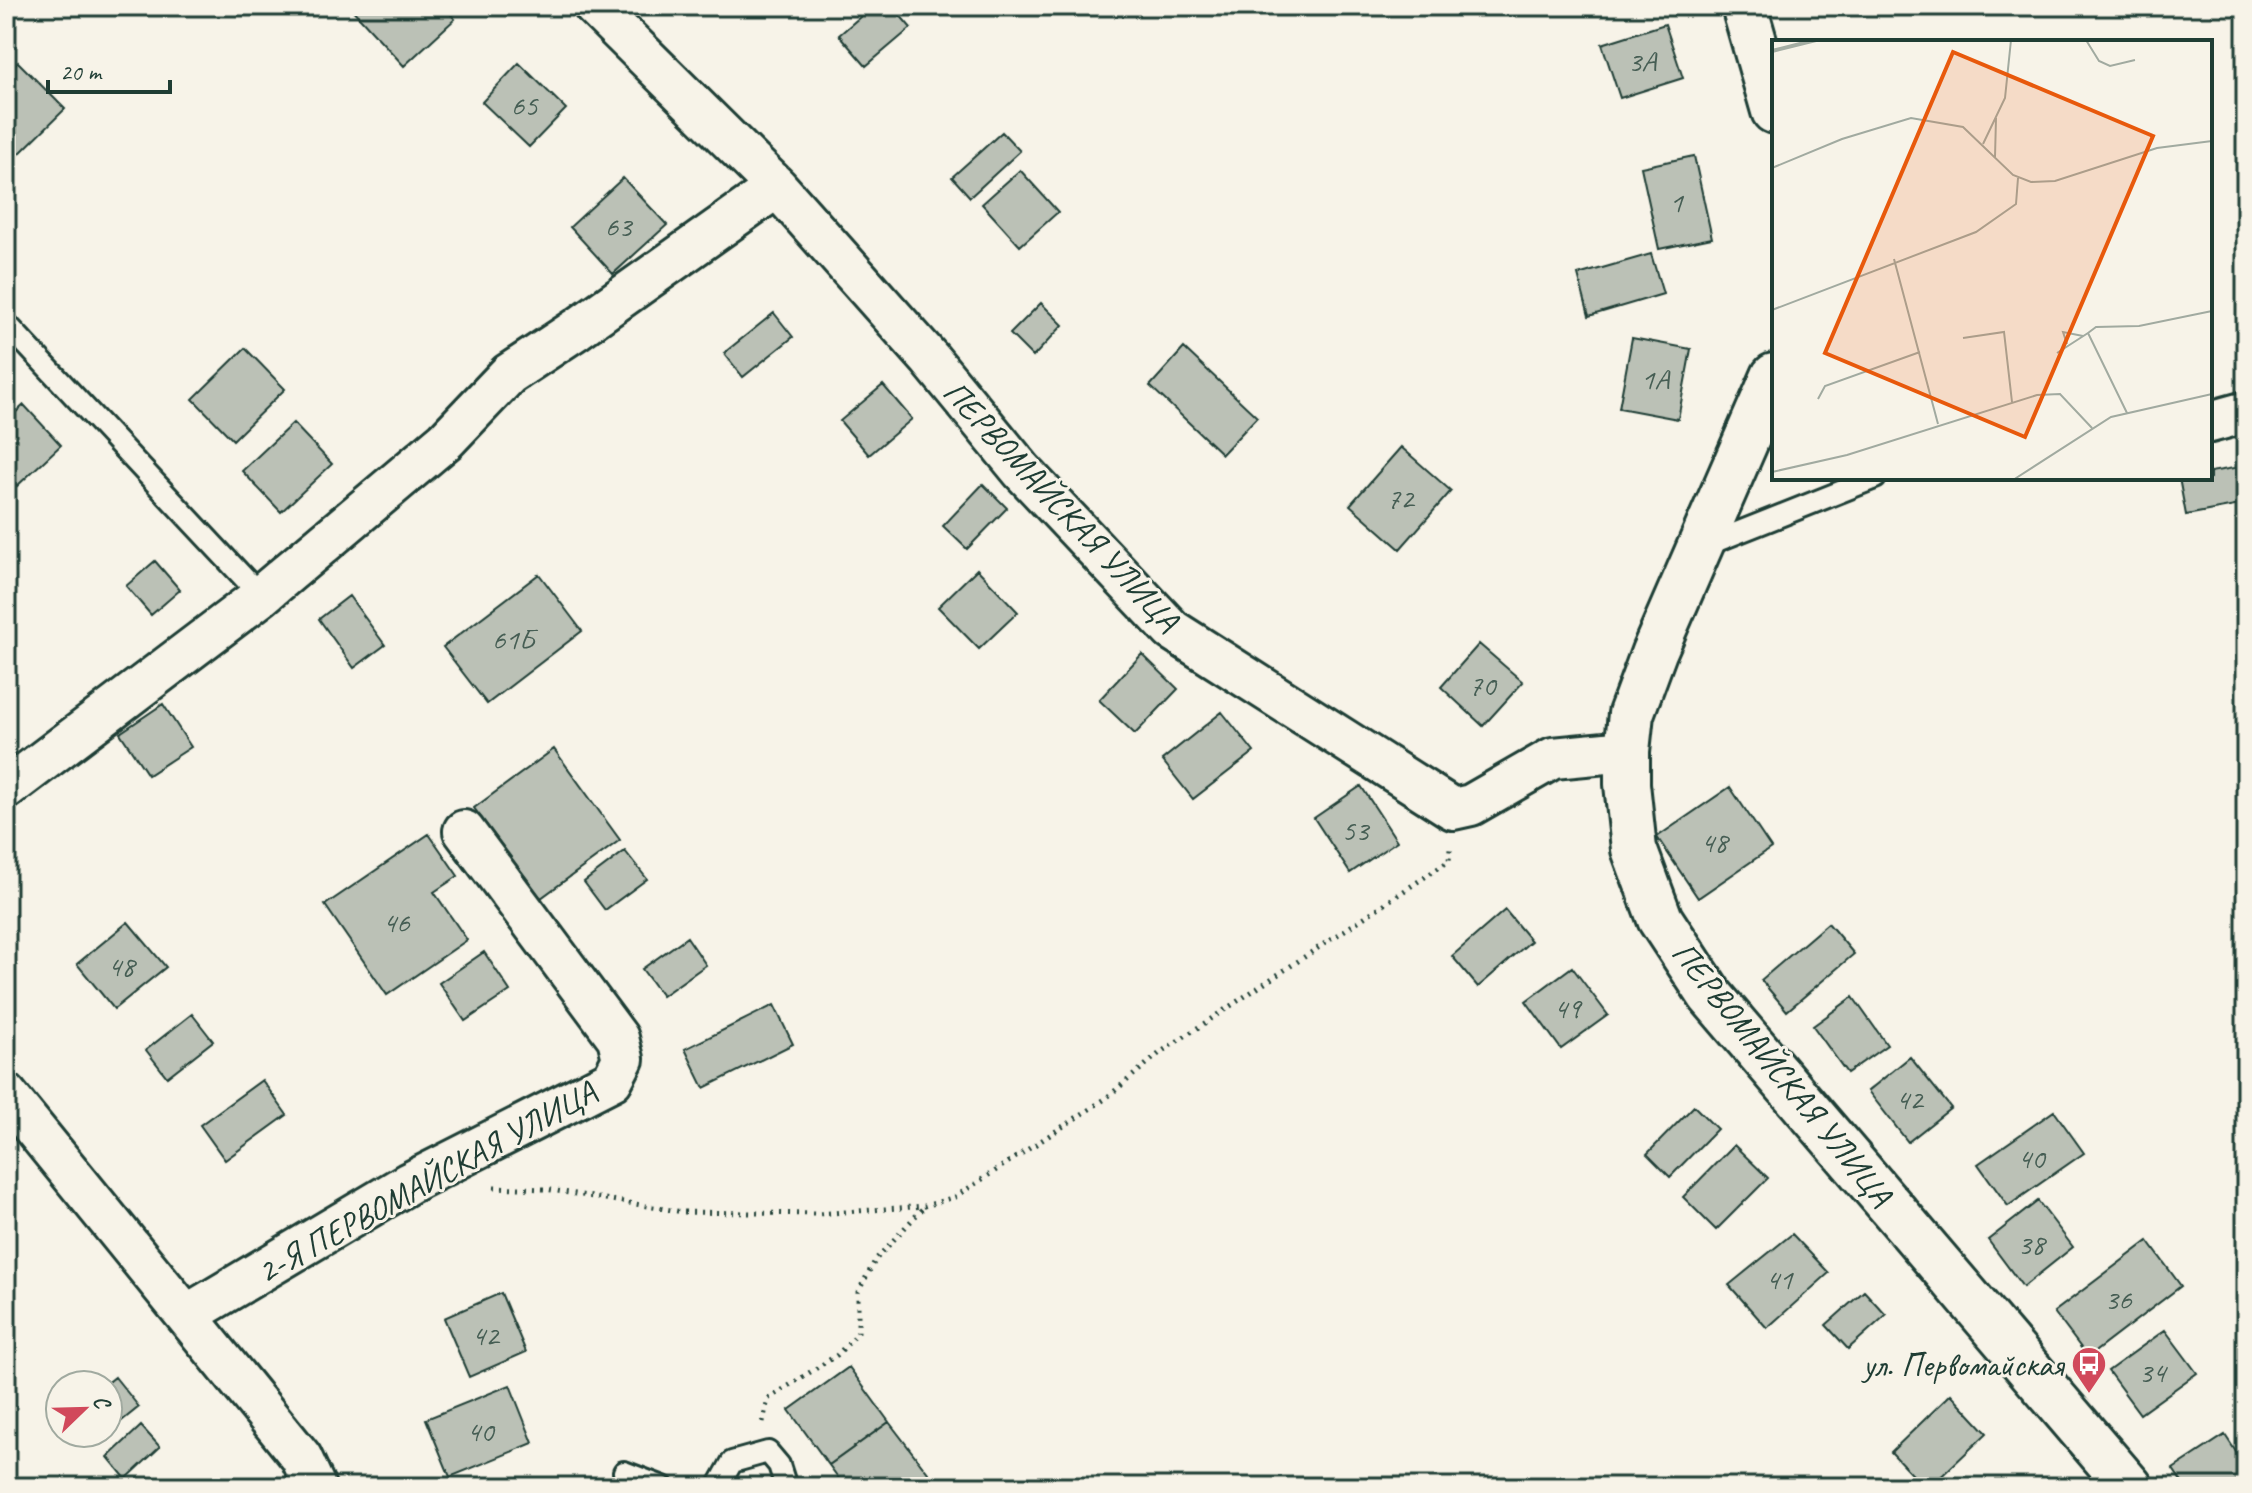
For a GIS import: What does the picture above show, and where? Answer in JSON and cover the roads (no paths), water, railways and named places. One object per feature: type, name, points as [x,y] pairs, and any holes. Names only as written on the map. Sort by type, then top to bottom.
[{"type":"street","name":"ПЕРВОМАЙСКАЯ УЛИЦА","points":[[594,6],[777,187],[930,359],[1022,471],[1172,630],[1453,809],[1471,805],[1553,758],[1627,751]]},
{"type":"street","points":[[1744,6],[1772,104]]},
{"type":"street","points":[[6,789],[261,596],[446,440],[509,374],[777,187]]},
{"type":"street","name":"ПЕРВОМАЙСКАЯ УЛИЦА","points":[[1772,385],[1761,437],[1699,548],[1631,714],[1627,784],[1634,849],[1660,919],[1710,995],[2130,1487]]},
{"type":"street","points":[[2212,421],[2246,412]]},
{"type":"street","name":"2-Я ПЕРВОМАЙСКАЯ УЛИЦА","points":[[187,1315],[409,1183],[612,1080],[623,1059],[618,1038],[464,831]]},
{"type":"street","points":[[6,1094],[301,1457],[315,1487]]},
{"type":"lane","points":[[6,323],[261,596]]},
{"type":"lane","points":[[1699,548],[1870,480]]},
{"type":"lane","points":[[718,1487],[732,1462],[768,1452],[779,1465],[786,1487]]},
{"type":"lane","points":[[624,1472],[663,1487]]},
{"type":"place","name":"ул. Первомайская","points":[[2089,1395]]}]
